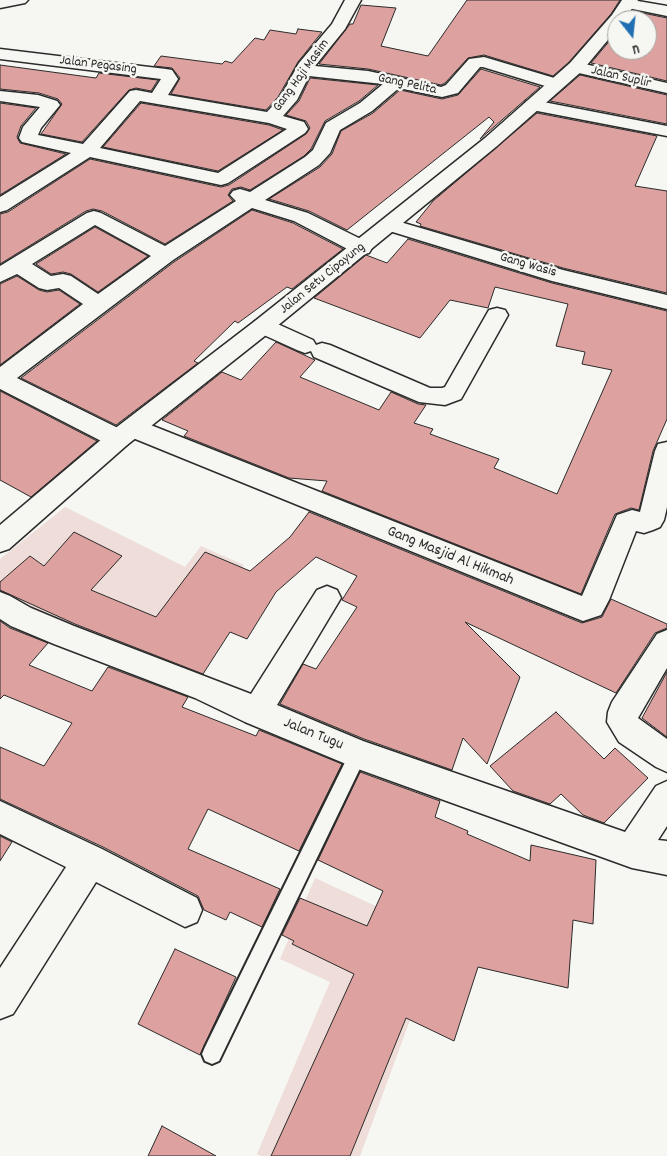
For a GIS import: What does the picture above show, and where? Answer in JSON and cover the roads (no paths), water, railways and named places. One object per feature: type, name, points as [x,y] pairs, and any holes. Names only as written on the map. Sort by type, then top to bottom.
[{"type":"street","points":[[0,3],[20,0]]},
{"type":"street","name":"Gang Haji Masim","points":[[276,119],[303,70],[339,26],[353,0]]},
{"type":"street","points":[[629,2],[667,11]]},
{"type":"street","name":"Jalan Setu Cipayung","points":[[0,541],[126,433],[362,248],[533,105],[576,67],[629,2]]},
{"type":"street","name":"Jalan Pegasing","points":[[0,54],[166,74],[170,79],[157,98]]},
{"type":"street","name":"Gang Pelita","points":[[303,70],[368,76],[397,81],[438,92],[448,92],[474,63],[481,62],[555,84]]},
{"type":"street","name":"Jalan Suplir","points":[[576,67],[667,88]]},
{"type":"street","points":[[126,433],[0,379],[166,255],[252,202],[312,161],[321,153],[332,127],[366,107],[397,81]]},
{"type":"street","points":[[0,206],[88,150],[136,95],[276,119],[299,128],[221,179],[219,184],[252,202],[301,218],[362,248]]},
{"type":"street","points":[[0,96],[38,100],[51,105],[32,127],[28,138],[221,179]]},
{"type":"street","points":[[533,105],[667,132]]},
{"type":"street","points":[[8,270],[94,217],[166,255]]},
{"type":"street","name":"Gang Wasis","points":[[390,225],[559,276],[667,302]]},
{"type":"street","points":[[8,270],[47,283],[62,280],[98,304]]},
{"type":"street","points":[[263,326],[427,396],[444,397],[453,393],[497,315]]},
{"type":"street","name":"Gang Masjid Al Hikmah","points":[[126,433],[583,609],[590,607],[595,600],[626,522],[632,520],[644,523],[651,520],[667,451]]},
{"type":"street","points":[[256,712],[328,598]]},
{"type":"street","name":"Jalan Tugu","points":[[0,604],[21,617],[206,689],[358,754],[632,851],[667,858]]},
{"type":"street","points":[[667,643],[623,712],[622,722],[630,732],[667,757]]},
{"type":"street","points":[[632,851],[667,797]]},
{"type":"street","points":[[0,817],[185,910]]},
{"type":"street","points":[[0,1001],[90,861]]},
{"type":"lane","points":[[212,1054],[358,754]]}]
